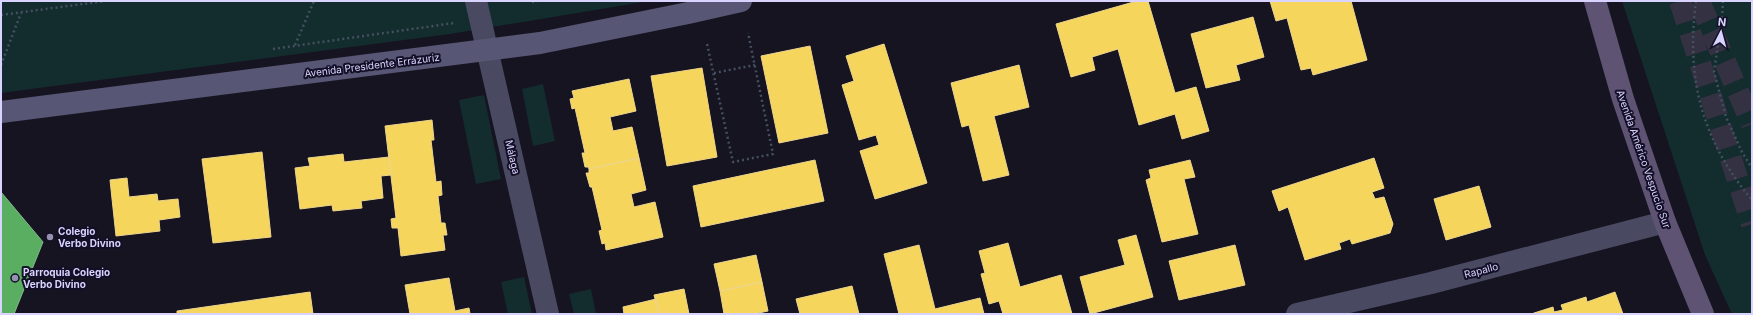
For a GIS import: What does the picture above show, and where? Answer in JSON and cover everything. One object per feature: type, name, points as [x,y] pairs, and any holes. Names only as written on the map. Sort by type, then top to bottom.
[{"type":"main road","name":"Avenida Presidente Errázuriz","points":[[1,112],[540,43],[741,1]]},
{"type":"main road","name":"Avenida Américo Vespucio Sur","points":[[1595,1],[1623,99],[1665,222],[1703,314]]},
{"type":"street","name":"Málaga","points":[[476,1],[548,314]]},
{"type":"street","name":"Rapallo","points":[[1297,314],[1431,283],[1665,222]]},
{"type":"path","points":[[1,15],[105,1]]},
{"type":"path","points":[[295,46],[314,1]]},
{"type":"path","points":[[532,2],[538,1]]},
{"type":"path","points":[[1696,1],[1692,29],[1692,58],[1696,86],[1703,114],[1713,142],[1725,164],[1752,200]]},
{"type":"path","points":[[1724,1],[1714,72],[1726,117],[1742,152],[1752,168]]},
{"type":"path","points":[[1,65],[21,13]]},
{"type":"path","points":[[707,44],[733,162],[773,154],[756,65],[748,33]]},
{"type":"path","points":[[714,73],[756,65]]},
{"type":"green space","points":[[1,1],[649,1],[450,34],[1,93]]},
{"type":"green space","points":[[1622,1],[1752,1],[1752,314],[1732,314],[1705,255]]},
{"type":"green space","points":[[543,84],[555,141],[533,146],[522,89]]},
{"type":"green space","points":[[484,95],[501,179],[476,184],[459,100]]},
{"type":"green space","points":[[524,277],[532,314],[508,314],[501,282]]},
{"type":"green space","points":[[591,289],[596,314],[574,314],[569,294]]},
{"type":"building: Viviendas","points":[[1137,1],[1148,1],[1175,93],[1196,87],[1209,131],[1182,139],[1175,114],[1139,125],[1118,49],[1092,57],[1095,70],[1071,77],[1056,24]]},
{"type":"building: Viviendas","points":[[1270,1],[1351,1],[1367,60],[1313,75],[1311,68],[1301,70],[1287,18],[1276,21]]},
{"type":"building: Viviendas","points":[[1253,17],[1264,57],[1236,65],[1240,80],[1206,88],[1191,34]]},
{"type":"building: Viviendas","points":[[884,44],[927,183],[875,199],[860,151],[879,145],[876,135],[859,140],[842,85],[854,81],[846,56]]},
{"type":"building: Viviendas","points":[[810,46],[828,133],[779,143],[761,56]]},
{"type":"building: Viviendas","points":[[1019,65],[1029,107],[994,116],[1009,175],[983,181],[969,125],[962,127],[951,83]]},
{"type":"building: Viviendas","points":[[702,68],[717,157],[667,166],[651,76]]},
{"type":"building: Viviendas","points":[[629,79],[636,111],[610,117],[613,131],[632,127],[639,158],[589,169],[588,167],[585,167],[582,153],[585,153],[575,108],[572,109],[570,99],[574,98],[572,91]]},
{"type":"building: Viviendas","points":[[432,120],[434,140],[431,140],[436,182],[441,181],[442,195],[438,196],[441,223],[445,223],[447,235],[443,235],[445,250],[401,256],[398,228],[392,228],[391,219],[396,218],[385,126]]},
{"type":"building: Viviendas","points":[[262,152],[271,237],[213,243],[202,159]]},
{"type":"building: Viviendas","points":[[343,154],[344,162],[389,157],[391,175],[381,176],[383,198],[361,201],[362,208],[333,211],[332,205],[300,209],[295,168],[310,166],[308,158]]},
{"type":"building: Viviendas","points":[[639,158],[646,190],[631,194],[634,207],[655,202],[663,237],[606,250],[605,243],[602,244],[599,231],[602,230],[592,187],[590,187],[586,173],[589,173],[589,169]]},
{"type":"building: Viviendas","points":[[1374,158],[1384,188],[1372,192],[1375,199],[1384,197],[1393,224],[1390,233],[1352,244],[1350,239],[1339,243],[1341,249],[1305,260],[1288,207],[1279,211],[1272,191]]},
{"type":"building: Viviendas","points":[[815,160],[824,201],[701,227],[693,186]]},
{"type":"building: Viviendas","points":[[1190,160],[1195,177],[1184,179],[1198,234],[1162,242],[1146,180],[1151,178],[1149,170]]},
{"type":"building: Viviendas","points":[[127,178],[129,197],[157,194],[158,201],[178,199],[180,217],[159,220],[160,231],[116,236],[110,180]]},
{"type":"building: Viviendas","points":[[1479,186],[1491,227],[1446,240],[1434,199]]},
{"type":"building: Viviendas","points":[[1136,235],[1153,297],[1090,314],[1080,277],[1125,265],[1118,240]]},
{"type":"building: Viviendas","points":[[1008,243],[1020,287],[1061,275],[1072,314],[1003,314],[999,301],[989,304],[981,274],[985,273],[979,251]]},
{"type":"building: Viviendas","points":[[919,245],[935,309],[980,298],[984,314],[899,314],[884,254]]},
{"type":"building: Viviendas","points":[[1235,245],[1245,285],[1179,300],[1169,261]]},
{"type":"building: Viviendas","points":[[756,255],[762,282],[720,291],[714,264]]},
{"type":"building: Viviendas","points":[[449,278],[455,311],[469,308],[470,314],[410,314],[405,285]]},
{"type":"building: Viviendas","points":[[762,282],[768,311],[754,314],[724,314],[720,291]]},
{"type":"building: Viviendas","points":[[852,286],[859,314],[800,314],[796,299]]},
{"type":"building: Viviendas","points":[[684,289],[689,314],[659,314],[654,295]]},
{"type":"building: Viviendas","points":[[310,292],[313,314],[177,314],[177,311]]},
{"type":"building: Viviendas","points":[[1615,292],[1623,314],[1531,314],[1553,307],[1554,312],[1563,310],[1561,305],[1586,297],[1587,302]]},
{"type":"building: Viviendas","points":[[656,299],[659,314],[624,314],[623,307]]},
{"type":"building: Público","name":"Parroquia Colegio Verbo Divino","points":[[1,192],[43,242],[14,314],[1,314]]},
{"type":"tunnel","points":[[1680,1],[1752,224]]},
{"type":"tunnel","points":[[1699,1],[1752,124]]},
{"type":"place","name":"Colegio Verbo Divino","points":[[50,237]]},
{"type":"place","name":"Parroquia Colegio Verbo Divino","points":[[15,278]]}]
